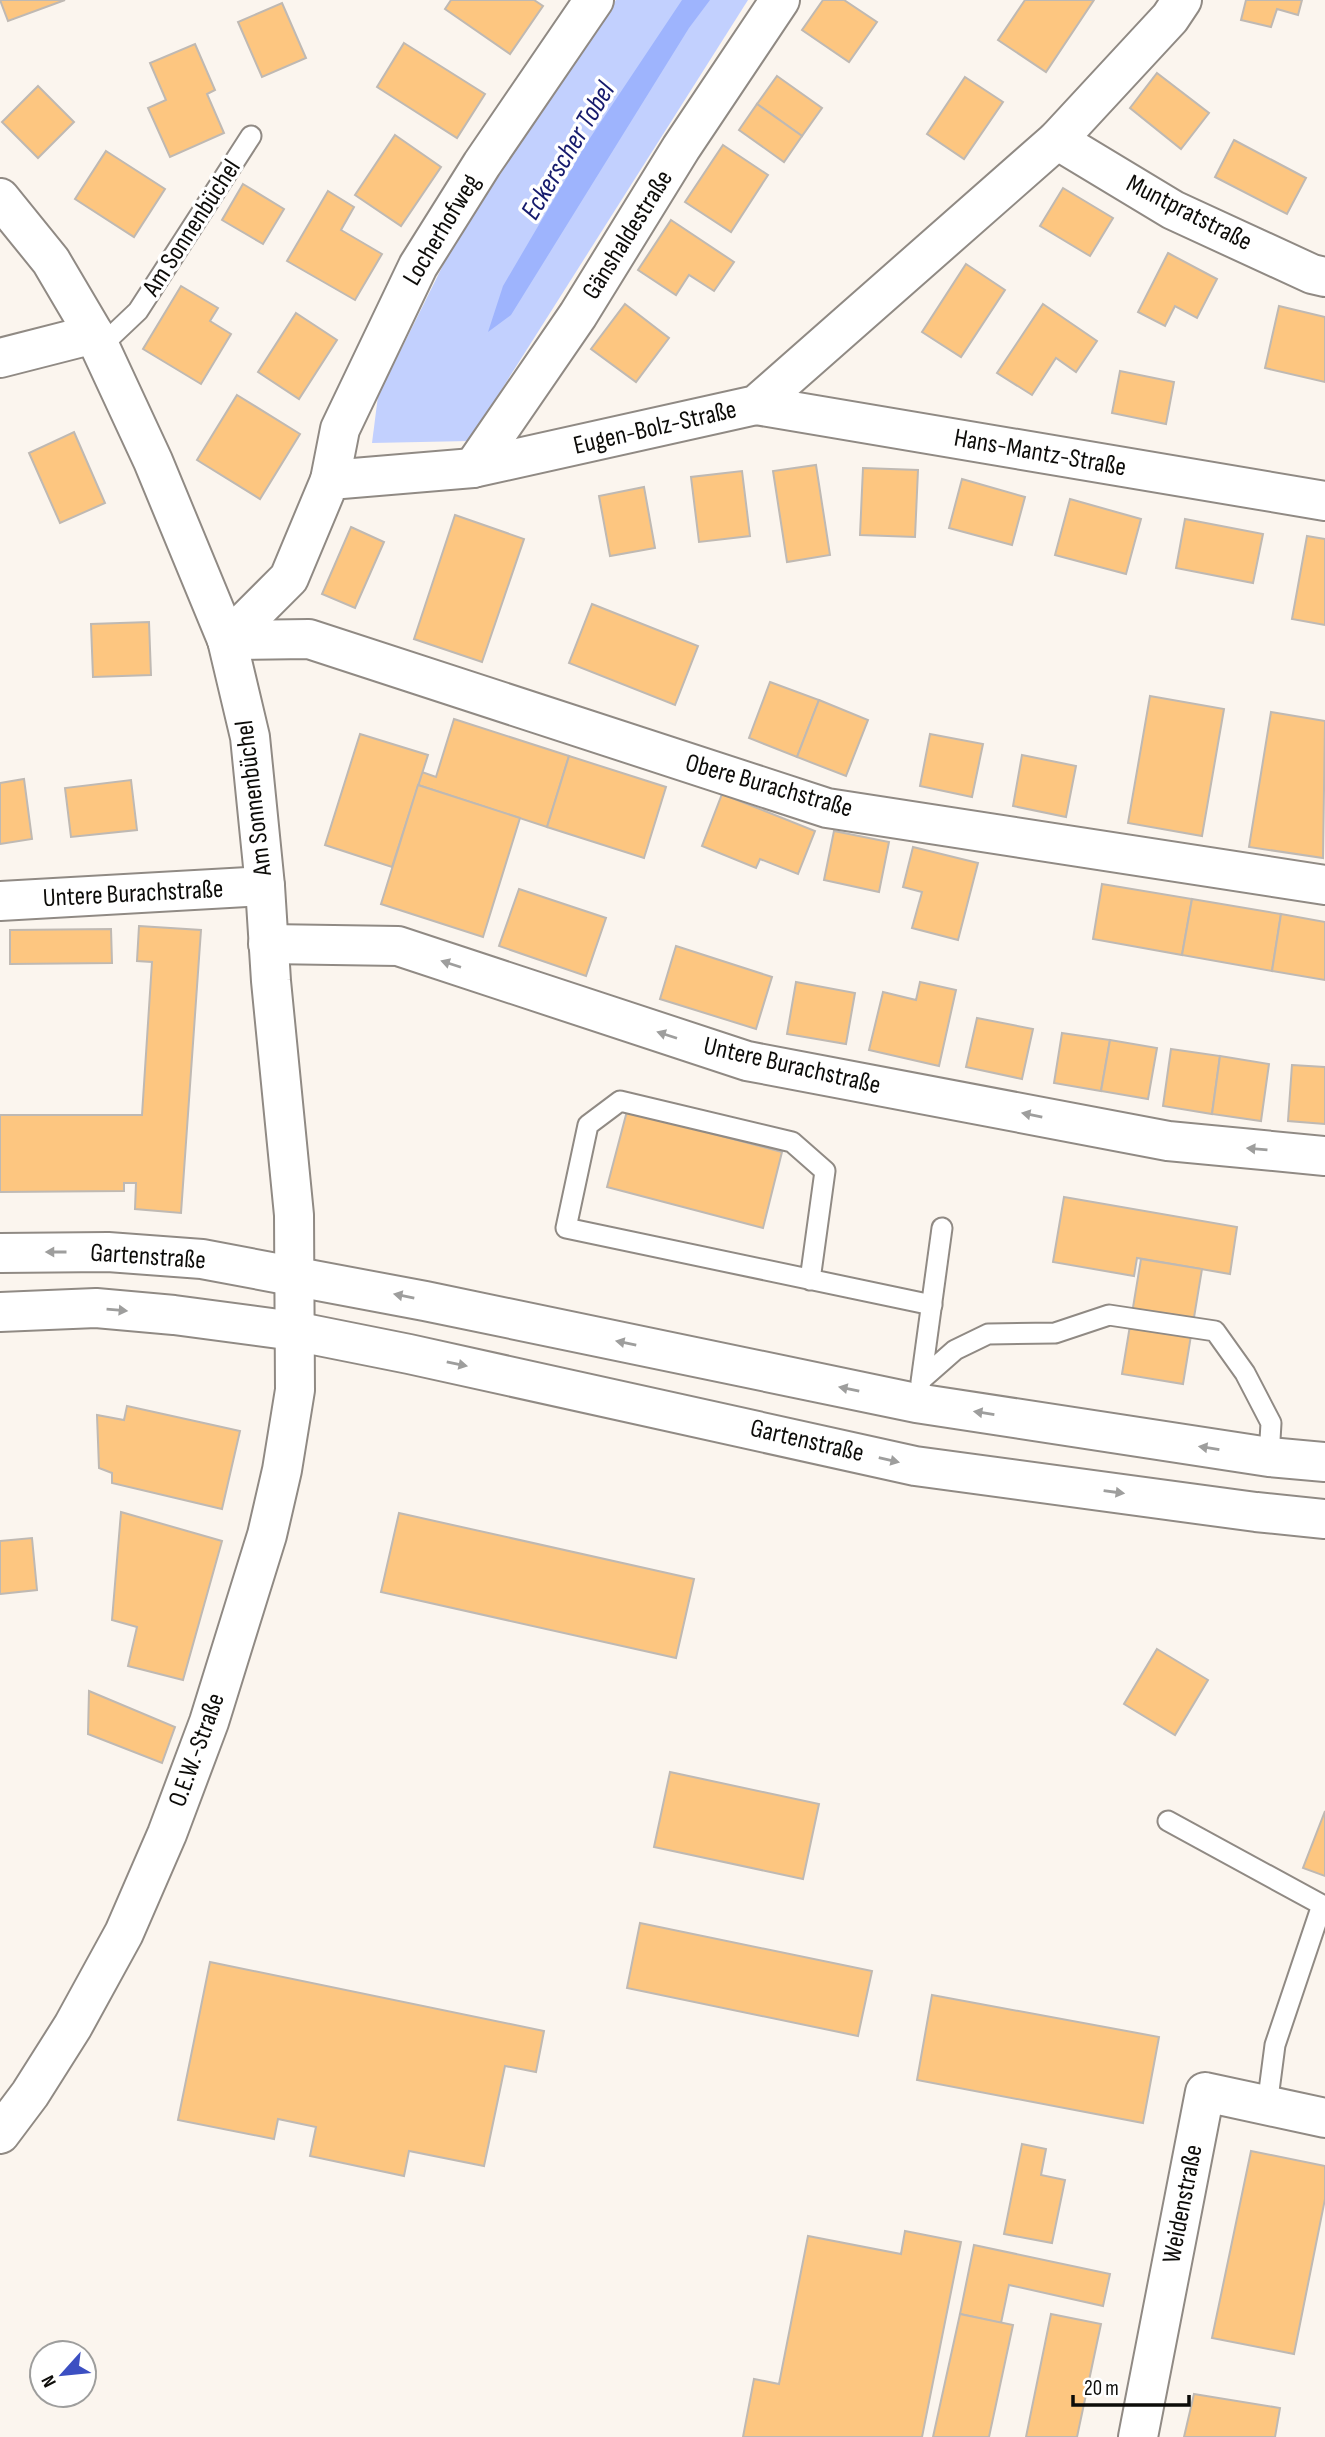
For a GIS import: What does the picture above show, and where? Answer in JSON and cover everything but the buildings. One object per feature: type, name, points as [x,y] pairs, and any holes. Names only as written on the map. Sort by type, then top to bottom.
[{"type":"street","name":"Locherhofweg","points":[[330,480],[340,429],[418,266],[482,164],[594,0]]},
{"type":"street","name":"Gänshaldestraße","points":[[473,468],[578,315],[681,148],[780,0]]},
{"type":"street","name":"Eugen-Bolz-Straße","points":[[330,480],[473,468],[756,405],[1057,140],[1170,18],[1182,0]]},
{"type":"street","name":"Muntpratstraße","points":[[1057,140],[1173,210],[1312,274],[1325,277]]},
{"type":"street","name":"Am Sonnenbüchel","points":[[0,198],[51,261],[97,341],[153,461],[227,640],[250,737],[294,1214],[294,1275]]},
{"type":"street","points":[[0,358],[97,341]]},
{"type":"street","name":"Hans-Mantz-Straße","points":[[756,405],[1325,501]]},
{"type":"street","points":[[227,640],[289,578],[330,480]]},
{"type":"street","name":"Obere Burachstraße","points":[[227,640],[309,639],[827,808],[1325,885]]},
{"type":"street","name":"Untere Burachstraße","points":[[0,901],[265,886]]},
{"type":"street","name":"Untere Burachstraße","points":[[268,944],[398,946],[747,1061],[1168,1141],[1325,1156]]},
{"type":"street","name":"Gartenstraße","points":[[0,1253],[108,1252],[202,1259],[1269,1457],[1325,1462]]},
{"type":"street","points":[[294,1275],[294,1331]]},
{"type":"street","name":"Gartenstraße","points":[[0,1312],[96,1308],[294,1331],[449,1362],[915,1466],[1325,1519]]},
{"type":"street","name":"O.E.W.-Straße","points":[[0,2134],[30,2094],[73,2026],[124,1933],[167,1833],[209,1722],[267,1535],[282,1470],[295,1390],[294,1331]]},
{"type":"street","name":"Weidenstraße","points":[[1138,2437],[1205,2092],[1325,2118]]},
{"type":"lane","name":"Am Sonnenbüchel","points":[[97,341],[138,311],[251,136]]},
{"type":"lane","points":[[810,1280],[825,1171],[792,1142],[620,1101],[588,1125],[566,1228],[810,1280],[932,1305]]},
{"type":"lane","points":[[919,1391],[942,1228]]},
{"type":"lane","points":[[919,1391],[955,1350],[988,1334],[1055,1333],[1109,1315],[1215,1331],[1245,1373],[1271,1423],[1269,1457]]},
{"type":"lane","points":[[1168,1821],[1322,1905],[1275,2045],[1267,2106]]},
{"type":"shaded area","points":[[616,0],[748,0],[469,441],[372,443],[378,396],[464,223]]},
{"type":"shaded area","points":[[682,0],[710,0],[689,28],[511,315],[488,332],[503,286],[588,141]]},
{"type":"water label","name":"Eckerscher Tobel","points":[[568,151]]}]
